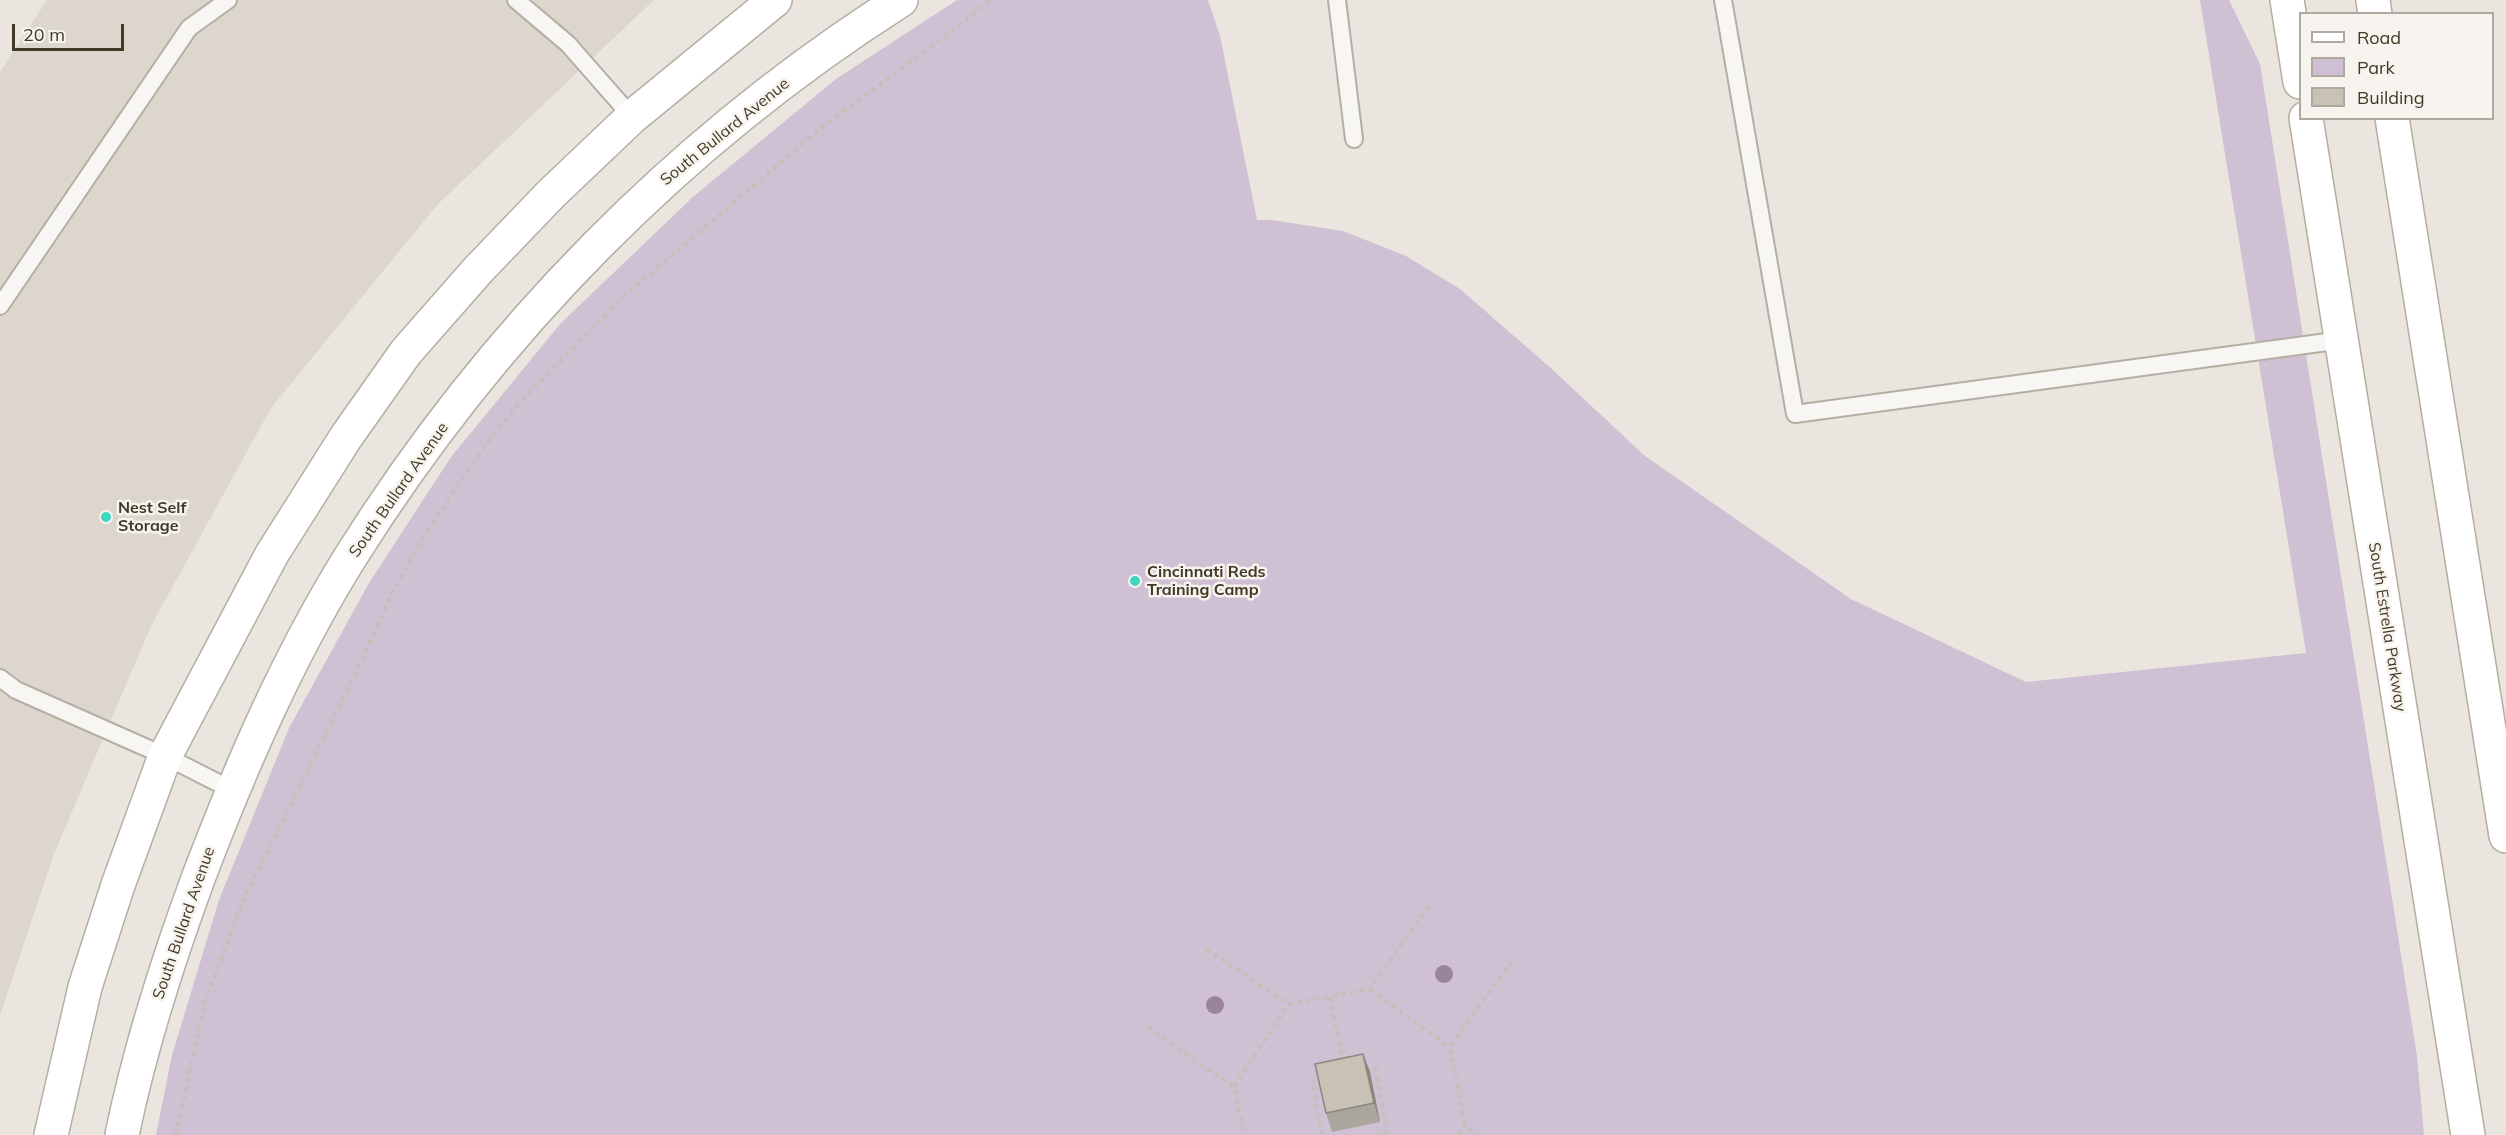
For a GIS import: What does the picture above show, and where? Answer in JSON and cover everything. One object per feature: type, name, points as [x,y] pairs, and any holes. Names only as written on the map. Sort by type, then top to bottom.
[{"type":"main road","points":[[51,1135],[85,987],[118,885],[165,756],[272,554],[346,437],[406,352],[478,270],[551,194],[632,117],[775,0]]},
{"type":"main road","name":"South Bullard Avenue","points":[[122,1135],[158,999],[185,914],[232,790],[270,706],[351,556],[402,482],[500,350],[563,278],[645,198],[741,115],[901,0]]},
{"type":"main road","points":[[2288,0],[2299,69]]},
{"type":"main road","name":"South Estrella Parkway","points":[[2306,120],[2468,1135]]},
{"type":"main road","points":[[2392,120],[2506,836]]},
{"type":"lane","points":[[0,306],[189,28],[228,0]]},
{"type":"lane","points":[[516,0],[568,44],[632,117]]},
{"type":"lane","points":[[1337,0],[1354,139]]},
{"type":"lane","points":[[1723,0],[1795,414],[2342,340]]},
{"type":"lane","points":[[0,678],[16,690],[165,756],[232,790]]},
{"type":"path","points":[[176,1135],[205,1001],[246,894],[355,675],[393,591],[430,526],[488,442],[519,403],[624,297],[820,129],[992,0]]},
{"type":"path","points":[[1206,950],[1289,1004],[1370,989],[1431,903]]},
{"type":"path","points":[[1449,1047],[1511,962]]},
{"type":"path","points":[[1370,989],[1449,1047],[1465,1125],[1459,1135]]},
{"type":"path","points":[[1330,997],[1343,1063]]},
{"type":"path","points":[[1234,1088],[1289,1004]]},
{"type":"path","points":[[1148,1028],[1234,1088],[1244,1135]]},
{"type":"path","points":[[1355,1072],[1375,1068],[1389,1134],[1374,1135]]},
{"type":"path","points":[[1322,1135],[1312,1080],[1334,1076]]},
{"type":"path","points":[[1465,1125],[1479,1135]]},
{"type":"shaded area","name":"Nest Self Storage","points":[[47,0],[654,0],[438,204],[271,408],[151,626],[54,854],[0,1015],[0,72]]},
{"type":"green space","name":"Cincinnati Reds Training Camp","points":[[957,0],[1208,0],[1220,36],[1257,220],[1272,220],[1343,231],[1406,256],[1460,289],[1554,371],[1645,456],[1851,599],[2026,682],[2306,653],[2200,0],[2229,0],[2260,64],[2417,1056],[2424,1135],[156,1135],[172,1055],[219,900],[289,728],[369,583],[451,457],[561,323],[694,196],[836,79]]},
{"type":"building","points":[[1363,1054],[1374,1103],[1326,1113],[1315,1064]]},
{"type":"place","name":"Nest Self Storage","points":[[106,517]]},
{"type":"place","name":"Cincinnati Reds Training Camp","points":[[1135,581]]}]
